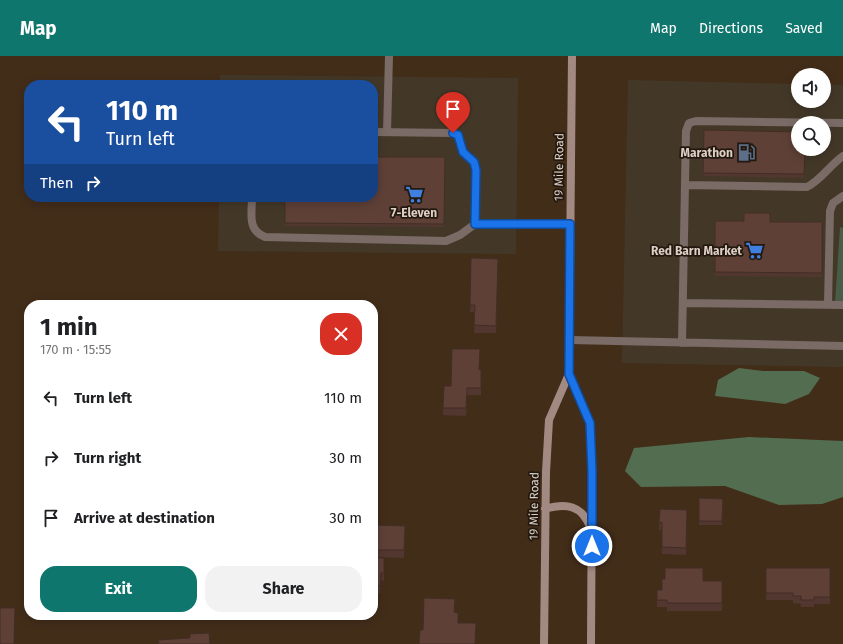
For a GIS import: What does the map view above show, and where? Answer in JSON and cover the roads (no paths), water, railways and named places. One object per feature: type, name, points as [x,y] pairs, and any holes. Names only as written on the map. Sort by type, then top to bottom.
[{"type":"main road","name":"19 Mile Road","points":[[544,644],[548,420],[569,374],[572,56]]},
{"type":"main road","name":"19 Mile Road","points":[[569,374],[590,423],[592,471],[591,644]]},
{"type":"main road","points":[[546,510],[564,506],[573,507],[587,520],[592,532]]},
{"type":"lane","points":[[387,132],[389,56]]},
{"type":"lane","points":[[682,343],[686,131],[689,123],[692,121],[758,125],[843,123]]},
{"type":"lane","points":[[378,132],[453,133],[458,135],[463,152],[474,162],[476,170],[475,224]]},
{"type":"lane","points":[[685,185],[807,187],[815,183],[835,162],[843,156]]},
{"type":"lane","points":[[755,177],[758,187]]},
{"type":"lane","points":[[828,305],[830,211],[833,203],[843,196]]},
{"type":"lane","points":[[252,202],[252,226],[255,231],[265,238],[446,241],[460,236],[475,224],[570,224]]},
{"type":"lane","points":[[683,303],[843,305]]},
{"type":"lane","points":[[570,340],[843,346]]},
{"type":"place","name":"Marathon","points":[[746,153]]},
{"type":"place","name":"7-Eleven","points":[[414,194]]},
{"type":"place","name":"Red Barn Market","points":[[755,251]]}]
